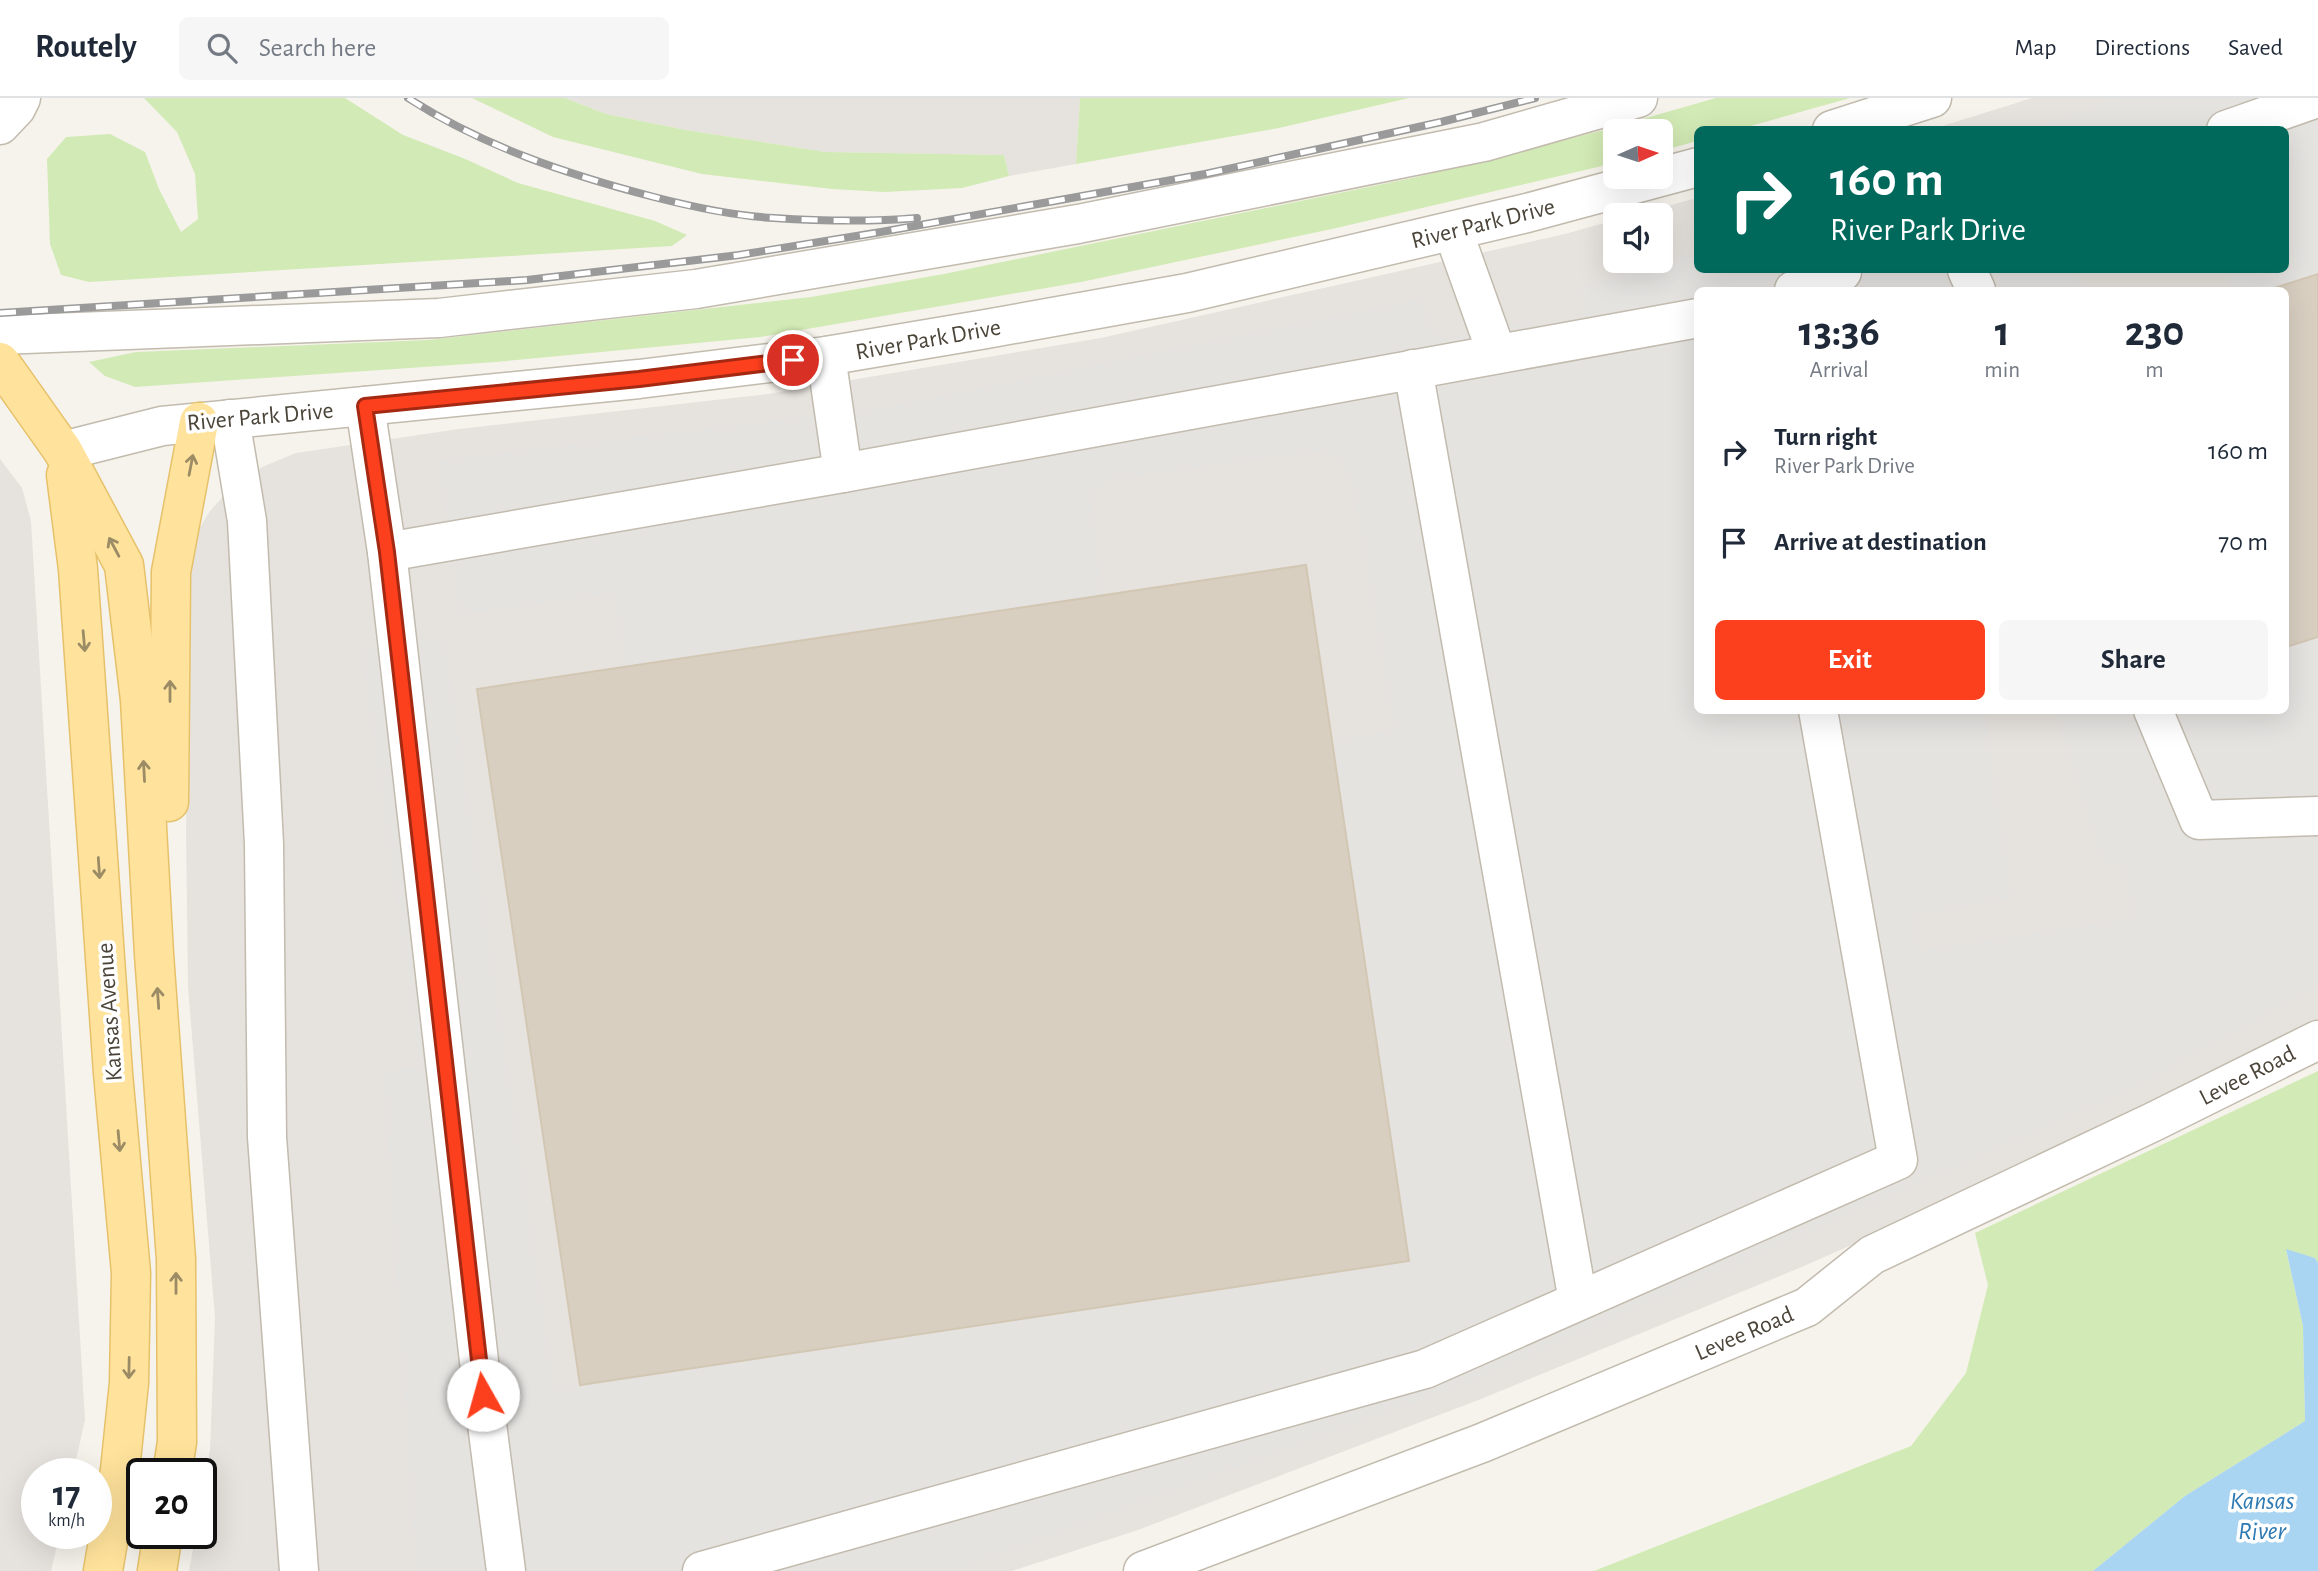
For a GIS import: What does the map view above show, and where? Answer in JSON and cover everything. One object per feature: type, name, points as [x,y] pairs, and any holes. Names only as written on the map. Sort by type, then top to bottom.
[{"type":"main road","name":"Kansas Avenue","points":[[0,362],[63,451],[124,565],[140,700],[154,954],[176,1259],[177,1442],[174,1458]]},
{"type":"main road","points":[[154,954],[166,861],[171,572],[215,421]]},
{"type":"main road","name":"Kansas Avenue","points":[[63,451],[83,624],[113,1073],[131,1273],[129,1369],[120,1470],[103,1571]]},
{"type":"main road","points":[[157,1571],[160,1549]]},
{"type":"street","points":[[0,125],[16,108],[21,98]]},
{"type":"street","points":[[0,335],[439,318],[696,289],[1077,224],[1484,142],[1638,98]]},
{"type":"street","points":[[1844,126],[1932,98]]},
{"type":"street","points":[[2237,126],[2317,98]]},
{"type":"street","name":"River Park Drive","points":[[63,451],[162,426],[639,379],[826,356],[1187,293],[1527,213],[1694,168]]},
{"type":"street","points":[[1453,231],[1497,354]]},
{"type":"street","points":[[1801,287],[1836,273]]},
{"type":"street","points":[[387,552],[843,473],[1694,319]]},
{"type":"street","points":[[826,356],[843,473]]},
{"type":"street","points":[[1413,369],[1578,1301]]},
{"type":"street","points":[[365,406],[387,552],[480,1370],[506,1571]]},
{"type":"street","points":[[215,421],[247,521],[264,844],[267,1137],[299,1571]]},
{"type":"street","points":[[702,1571],[1425,1369],[1898,1160],[1819,714]]},
{"type":"street","points":[[2155,714],[2199,820],[2318,816]]},
{"type":"street","name":"Levee Road","points":[[1143,1571],[1482,1443],[1807,1307],[1872,1255],[2153,1122],[2318,1040]]},
{"type":"shaded area","points":[[565,98],[1080,98],[1076,164],[1009,176],[1004,155],[825,152],[606,114]]},
{"type":"shaded area","points":[[2032,98],[2318,98],[2318,1026],[2093,1138],[1804,1266],[1481,1399],[1138,1530],[1012,1571],[189,1571],[193,1549],[217,1549],[217,1458],[209,1458],[215,1318],[188,987],[186,830],[189,545],[210,511],[229,490],[262,467],[296,453],[459,429],[768,394],[1101,338],[1603,223],[1603,273],[1673,273],[1673,204],[1694,199],[1694,273],[2289,273],[2289,126],[1943,126]]},
{"type":"shaded area","points":[[2119,98],[2318,98],[2318,274],[2277,287],[2229,287],[2225,273],[2289,273],[2289,126],[2036,126]]},
{"type":"shaded area","points":[[1694,253],[1694,273],[2076,273],[2081,287],[1694,287],[1694,714],[1985,714],[2013,898],[1914,917],[1920,950],[2134,917],[2121,867],[2103,866],[2055,714],[2289,714],[2289,646],[2318,637],[2318,988],[2123,1094],[1480,1379],[955,1571],[415,1571],[383,1070],[420,1067],[360,649],[445,637],[555,1387],[580,1385],[1332,740],[1394,730],[1352,484],[1335,457],[1317,452],[1110,480],[1091,497],[1103,595],[625,666],[614,594],[459,615],[437,460],[884,407],[1423,298],[1431,329],[1448,339],[1529,320],[1545,332],[1576,330],[1584,308],[1576,288],[1626,273],[1673,273],[1673,259]]},
{"type":"shaded area","points":[[0,459],[22,488],[31,521],[85,1420],[76,1458],[21,1458],[21,1549],[56,1549],[51,1571],[0,1571]]},
{"type":"green space","points":[[144,98],[345,98],[403,135],[518,183],[655,221],[687,235],[672,246],[89,282],[61,275],[50,244],[47,159],[66,137],[110,134],[145,152],[159,189],[181,232],[198,219],[195,174],[177,132]]},
{"type":"green space","points":[[472,98],[565,98],[606,114],[825,152],[1004,155],[1009,176],[962,188],[884,192],[832,189],[702,174],[553,137]]},
{"type":"green space","points":[[1080,98],[1409,98],[1279,128],[1076,164]]},
{"type":"green space","points":[[1716,98],[1850,98],[1751,126],[1694,126],[1694,142],[1673,148],[1673,119],[1642,119]]},
{"type":"green space","points":[[1603,130],[1603,166],[1332,229],[1081,282],[761,337],[496,362],[135,387],[105,376],[89,362],[136,352],[428,340],[811,297],[944,274],[1417,177]]},
{"type":"green space","points":[[2318,1071],[2318,1263],[2315,1258],[2286,1250],[2303,1326],[2305,1421],[2185,1496],[2093,1571],[1594,1571],[1911,1446],[1966,1373],[1988,1285],[1975,1233]]},
{"type":"water","name":"Kansas River","points":[[2286,1249],[2315,1258],[2318,1263],[2318,1571],[2093,1571],[2185,1496],[2305,1421],[2303,1326]]},
{"type":"building","points":[[2318,274],[2318,637],[2289,646],[2289,287],[2277,287]]},
{"type":"building","points":[[1306,565],[1409,1261],[580,1385],[477,689]]},
{"type":"railway","points":[[408,98],[466,131],[558,169],[683,204],[774,218],[846,221],[917,218]]},
{"type":"railway","points":[[0,313],[527,280],[739,255],[1205,174],[1441,122],[1535,98]]},
{"type":"route","points":[[483,1395],[387,552],[365,406],[639,379],[793,360]]}]
